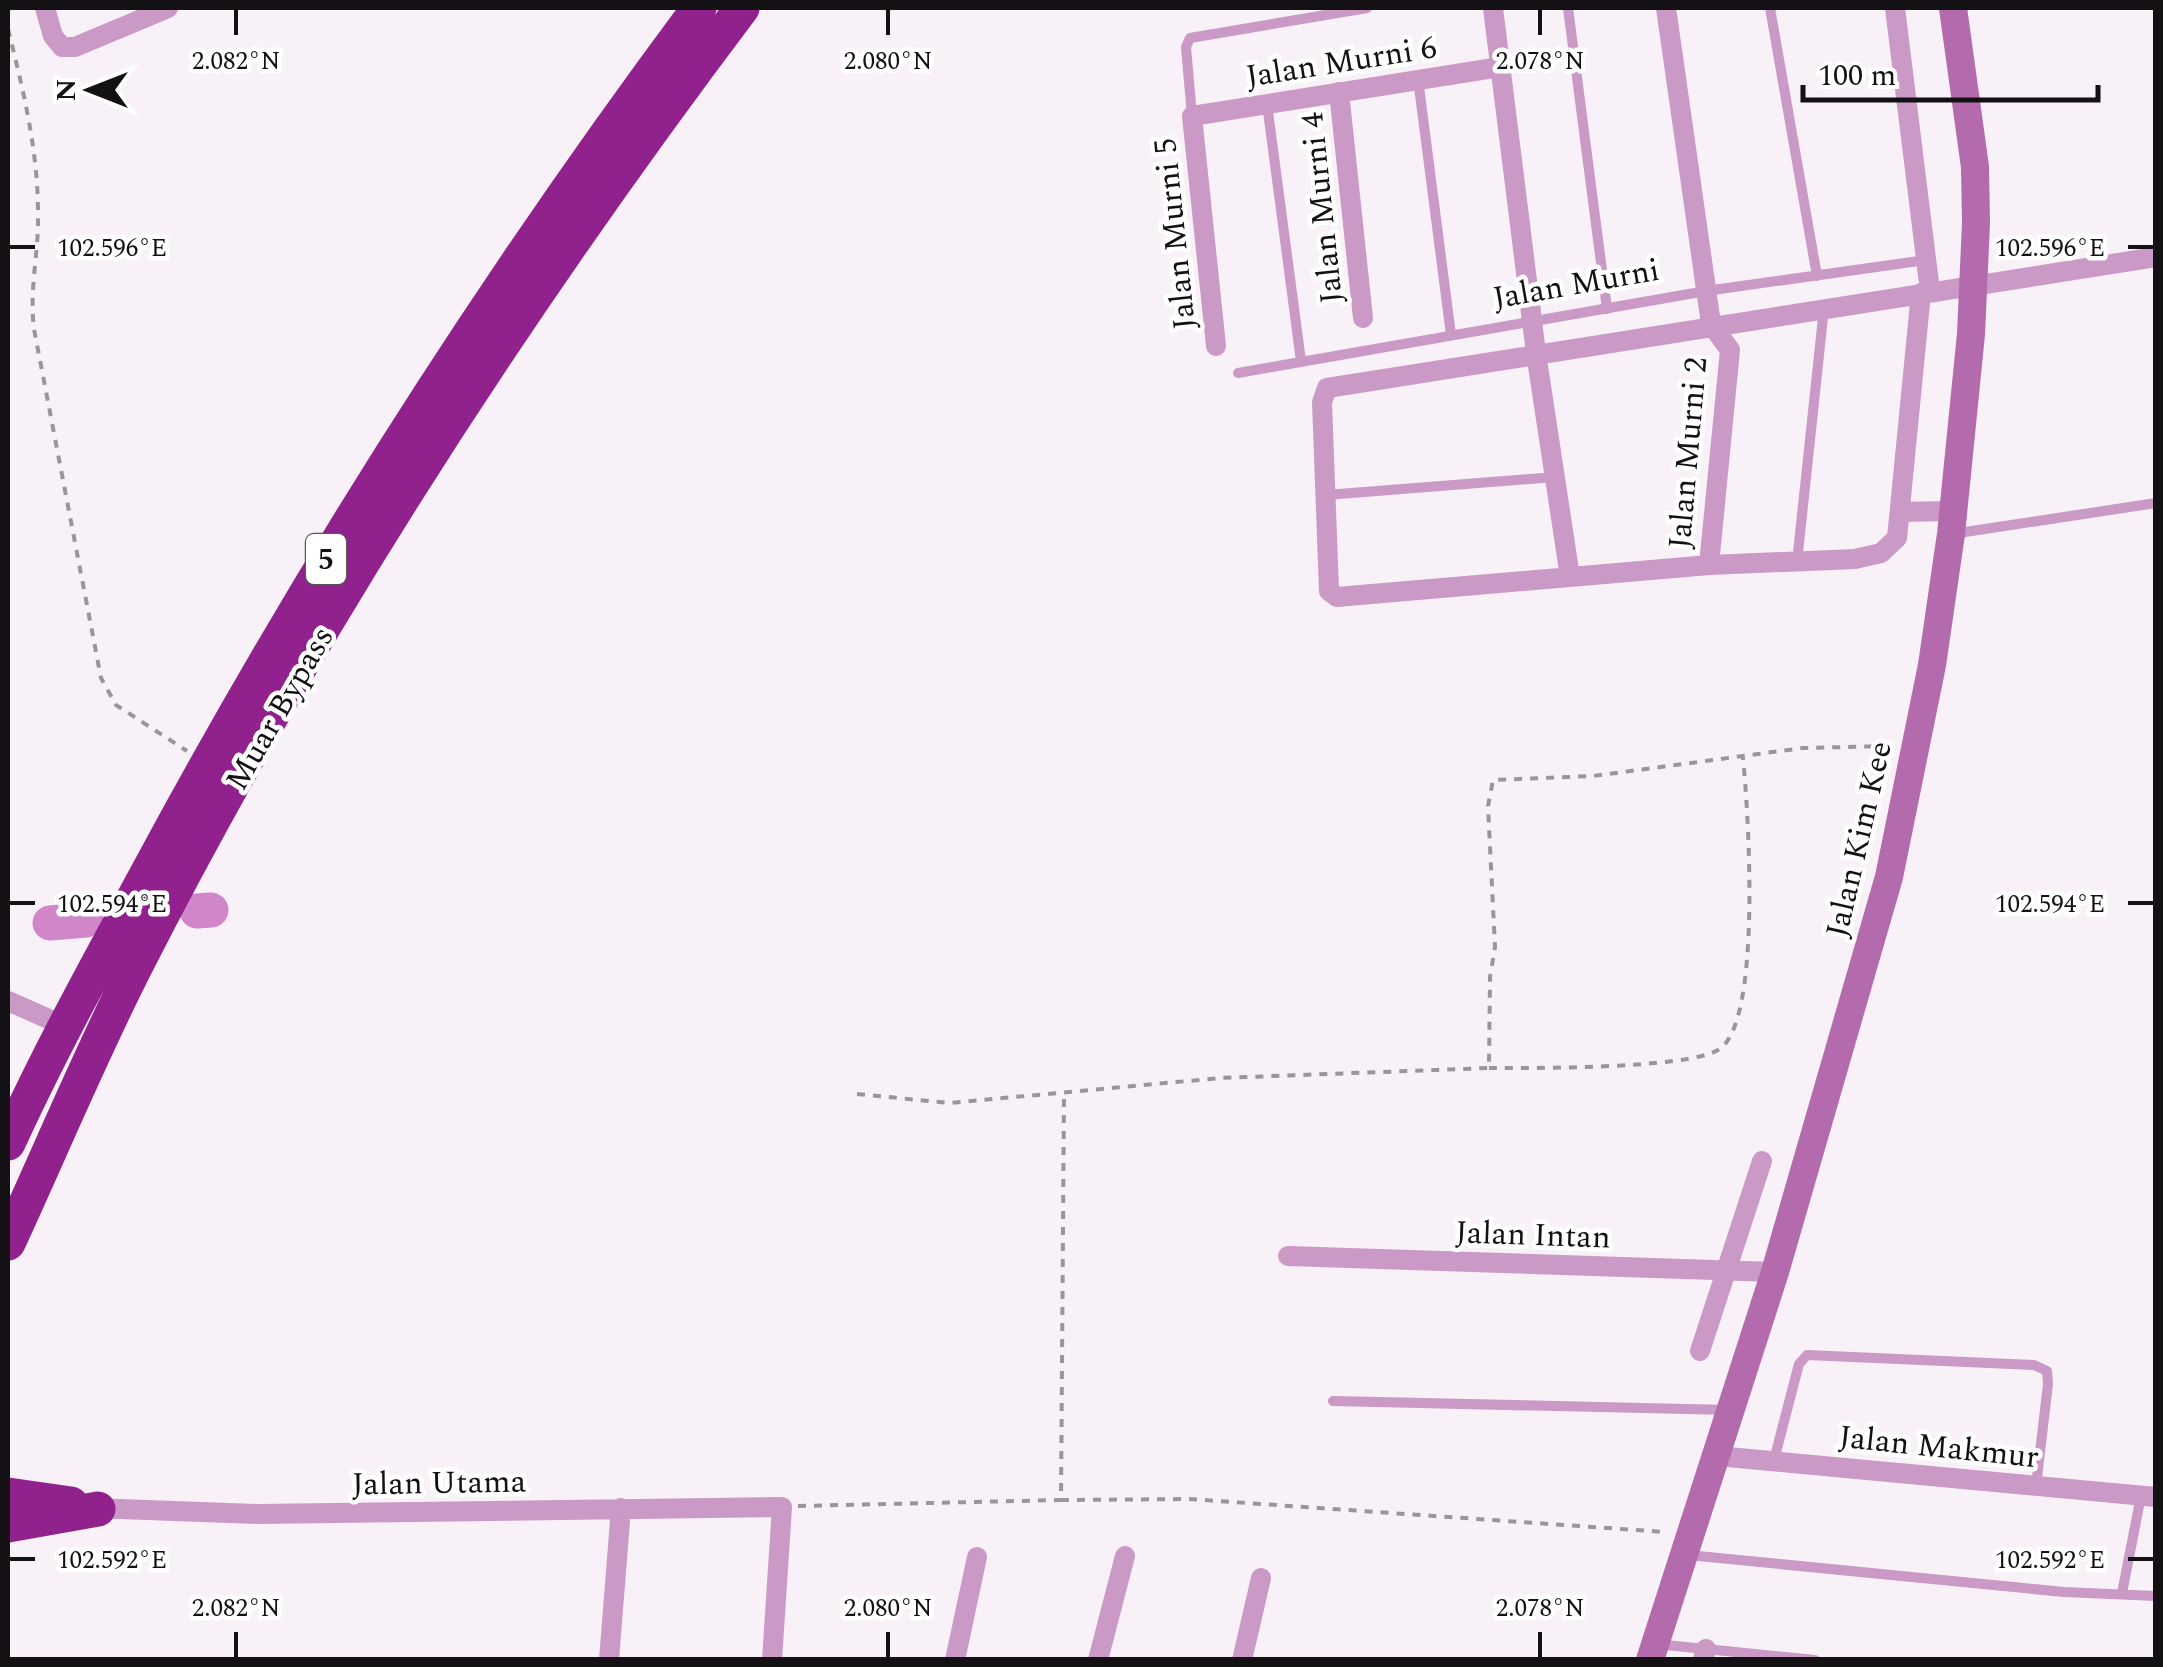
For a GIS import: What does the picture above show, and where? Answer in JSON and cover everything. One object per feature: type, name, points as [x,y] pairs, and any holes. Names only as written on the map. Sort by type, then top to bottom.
[{"type":"highway","name":"Muar Bypass","points":[[8,1143],[62,1025],[261,666],[429,392],[699,8]]},
{"type":"highway","name":"Muar Bypass","points":[[8,1242],[134,970],[272,715],[407,488],[643,139],[742,8]]},
{"type":"highway","points":[[8,1274],[62,1126]]},
{"type":"highway","points":[[8,1494],[98,1509]]},
{"type":"highway","points":[[8,1525],[98,1509]]},
{"type":"street","points":[[45,8],[53,36],[62,47],[74,46],[168,8]]},
{"type":"street","points":[[1493,8],[1536,354],[1570,577]]},
{"type":"street","name":"Jalan Murni 2","points":[[1326,388],[1322,402],[1332,596],[1709,565],[1730,350],[1711,324],[1666,8]]},
{"type":"street","points":[[1709,565],[1797,562],[1881,553],[1897,538],[1909,511],[1926,260],[1896,8]]},
{"type":"street","name":"Jalan Kim Kee","points":[[1653,1651],[1775,1272],[1890,877],[1915,748],[1951,523],[1974,285],[1974,167],[1953,8]]},
{"type":"street","name":"Jalan Murni 6","points":[[1192,116],[1500,67]]},
{"type":"street","name":"Jalan Murni 4","points":[[1338,92],[1364,318]]},
{"type":"street","name":"Jalan Murni 5","points":[[1192,116],[1216,346]]},
{"type":"street","name":"Jalan Murni","points":[[1326,388],[1711,324],[2156,257]]},
{"type":"street","points":[[1909,511],[1951,523]]},
{"type":"street","points":[[8,1002],[62,1025]]},
{"type":"street","points":[[1700,1351],[1762,1161]]},
{"type":"street","name":"Jalan Intan","points":[[1288,1256],[1775,1272]]},
{"type":"street","name":"Jalan Makmur","points":[[1717,1456],[2148,1497]]},
{"type":"street","name":"Jalan Utama","points":[[8,1505],[258,1514],[782,1507]]},
{"type":"street","points":[[772,1660],[782,1507]]},
{"type":"street","points":[[610,1660],[621,1508]]},
{"type":"street","name":"Jalan Utama","points":[[8,1515],[98,1509]]},
{"type":"street","points":[[956,1660],[977,1556]]},
{"type":"street","points":[[1098,1660],[1125,1556]]},
{"type":"street","points":[[1242,1660],[1261,1578]]},
{"type":"lane","points":[[1192,116],[1186,47],[1190,38],[1367,8]]},
{"type":"lane","points":[[1568,8],[1607,309]]},
{"type":"lane","points":[[1770,8],[1817,276]]},
{"type":"lane","points":[[1418,80],[1451,335]]},
{"type":"lane","points":[[1267,103],[1301,361]]},
{"type":"lane","name":"Jalan Murni","points":[[1238,373],[1532,320],[1926,260]]},
{"type":"lane","points":[[1797,562],[1824,307]]},
{"type":"lane","points":[[1325,495],[1556,477]]},
{"type":"lane","points":[[1951,523],[2156,503]]},
{"type":"lane","points":[[1774,1460],[1800,1364],[1807,1355],[2034,1365],[2047,1371],[2048,1384],[2036,1487]]},
{"type":"lane","points":[[1333,1401],[1731,1410]]},
{"type":"lane","points":[[2122,1593],[2148,1497]]},
{"type":"lane","points":[[1690,1544],[2064,1592],[2156,1596]]},
{"type":"lane","points":[[1653,1651],[1815,1660]]},
{"type":"path","points":[[8,29],[28,112],[37,193],[30,298],[34,329],[101,678],[116,706],[207,764]]},
{"type":"path","points":[[1489,1068],[1490,978],[1496,946],[1488,806],[1493,780],[1593,776],[1803,748],[1915,748]]},
{"type":"path","points":[[857,1094],[950,1103],[1220,1078],[1624,1063],[1694,1056],[1724,1046],[1741,1005],[1747,948],[1748,810],[1743,758]]},
{"type":"path","points":[[1061,1500],[1064,1093]]},
{"type":"path","points":[[782,1507],[1188,1499],[1690,1544]]},
{"type":"waterway","points":[[197,911],[211,910]]},
{"type":"waterway","points":[[50,923],[86,920]]}]
